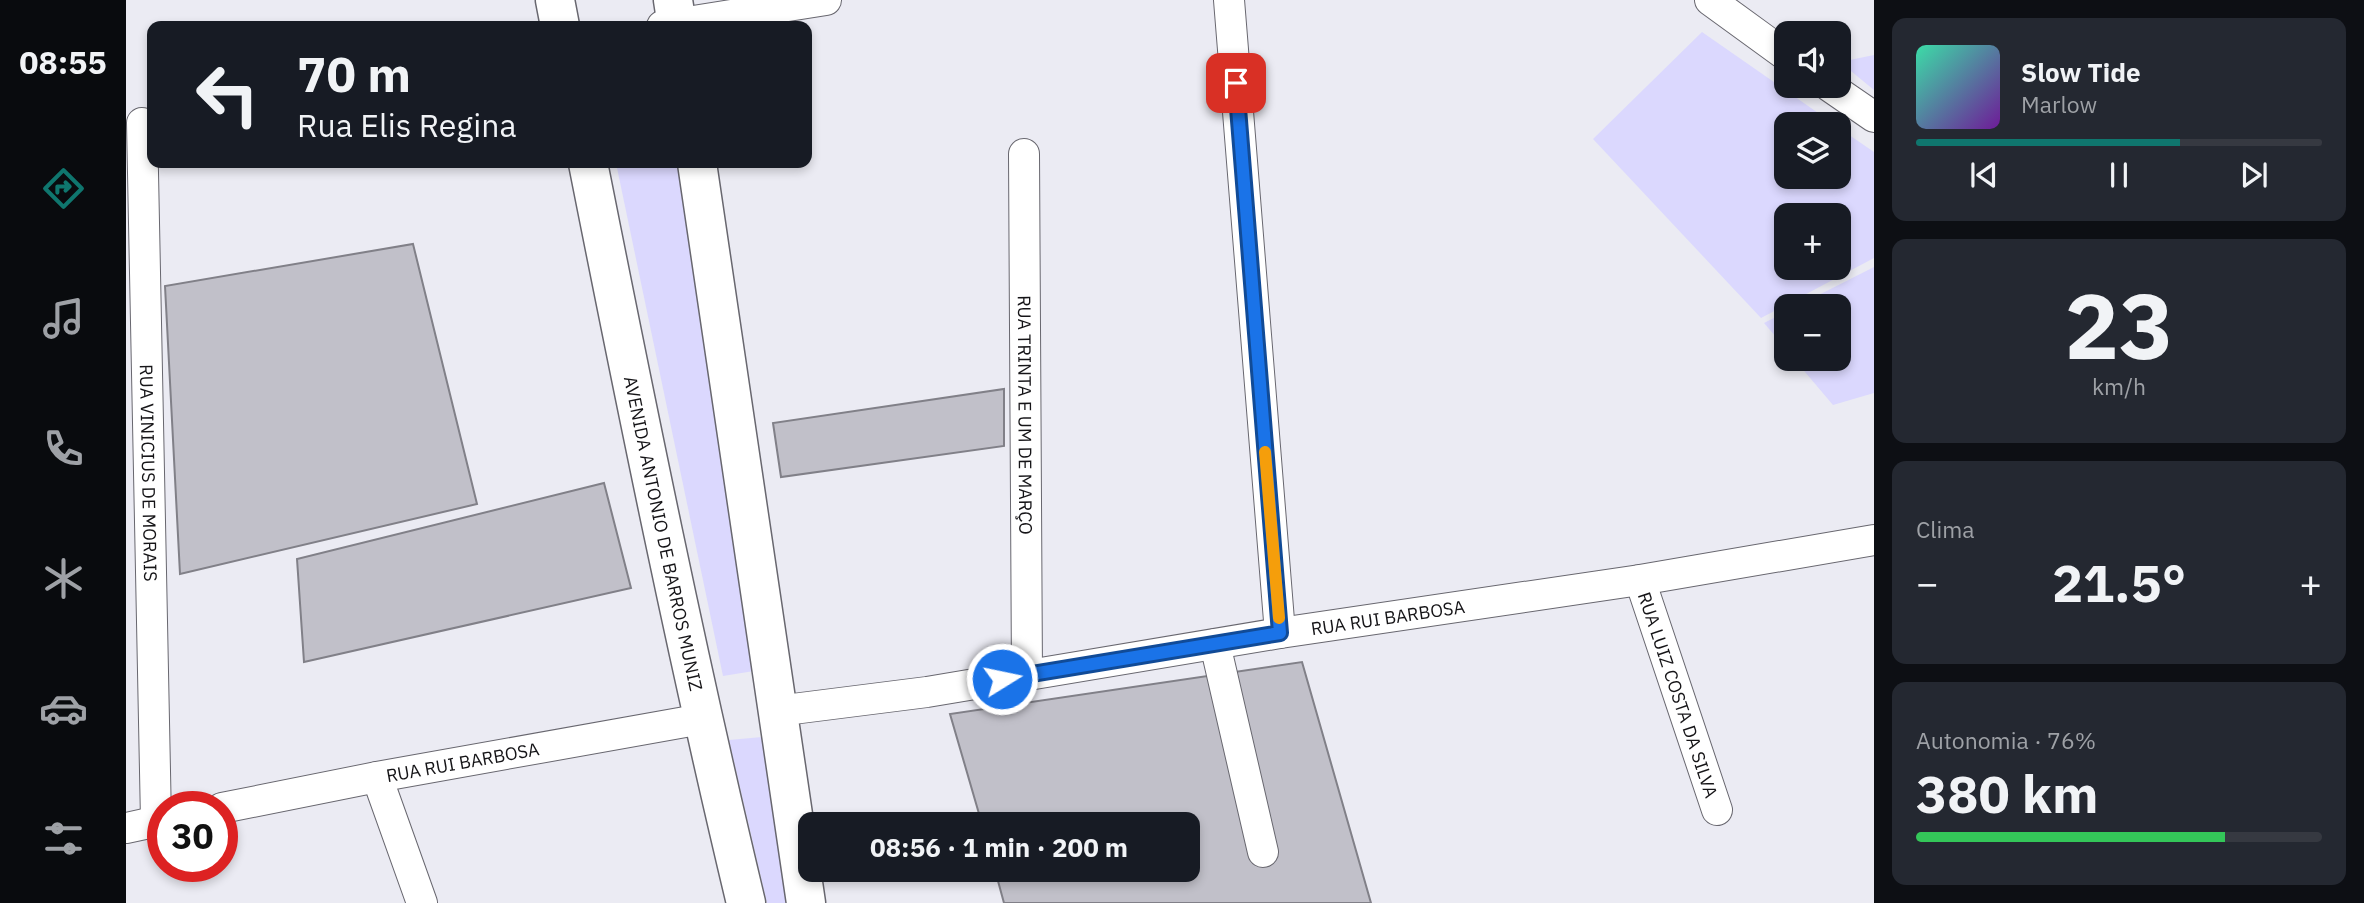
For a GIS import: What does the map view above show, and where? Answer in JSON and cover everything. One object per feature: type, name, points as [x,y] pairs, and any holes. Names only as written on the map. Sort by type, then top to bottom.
[{"type":"main road","points":[[555,0],[559,21]]},
{"type":"main road","name":"AVENIDA ANTONIO DE BARROS MUNIZ","points":[[589,168],[653,490],[702,719],[746,903]]},
{"type":"main road","points":[[697,168],[806,903]]},
{"type":"street","points":[[672,19],[826,0]]},
{"type":"street","points":[[1229,0],[1280,633]]},
{"type":"street","points":[[1710,0],[1774,47]]},
{"type":"street","points":[[1846,98],[1874,117]]},
{"type":"street","name":"RUA VINICIUS DE MORAIS","points":[[140,124],[159,791]]},
{"type":"street","name":"RUA TRINTA E UM DE MARÇO","points":[[1024,154],[1027,675]]},
{"type":"street","name":"RUA RUI BARBOSA","points":[[777,711],[927,692],[1280,633],[1640,580],[1874,540]]},
{"type":"street","name":"RUA LUIZ COSTA DA SILVA","points":[[1640,580],[1717,810]]},
{"type":"street","points":[[1215,644],[1263,852]]},
{"type":"street","name":"RUA RUI BARBOSA","points":[[238,805],[702,719]]},
{"type":"street","points":[[377,777],[422,903]]},
{"type":"street","points":[[126,828],[147,824]]},
{"type":"shaded area","points":[[1702,32],[1774,82],[1774,98],[1797,98],[1817,112],[1774,112],[1774,189],[1851,189],[1851,136],[1874,152],[1874,258],[1851,270],[1851,203],[1774,203],[1774,280],[1833,280],[1806,294],[1774,294],[1774,311],[1761,318],[1593,139]]},
{"type":"shaded area","points":[[1874,55],[1874,90],[1851,71],[1851,60]]},
{"type":"shaded area","points":[[617,168],[686,168],[760,670],[723,676]]},
{"type":"shaded area","points":[[1874,267],[1874,393],[1833,405],[1804,371],[1851,371],[1851,294],[1821,294]]},
{"type":"shaded area","points":[[1774,318],[1774,335],[1764,323]]},
{"type":"shaded area","points":[[762,737],[793,903],[767,903],[729,740]]},
{"type":"building","points":[[413,244],[477,504],[180,574],[165,286]]},
{"type":"building","points":[[1004,389],[1004,446],[781,477],[773,423]]},
{"type":"building","points":[[604,483],[631,588],[304,662],[297,559]]},
{"type":"building","points":[[1302,662],[1371,903],[1004,903],[998,882],[1200,882],[1200,812],[979,812],[950,714]]},
{"type":"slow traffic","points":[[1265,452],[1279,618]]},
{"type":"route","points":[[1002,679],[1280,633],[1236,83]]}]
